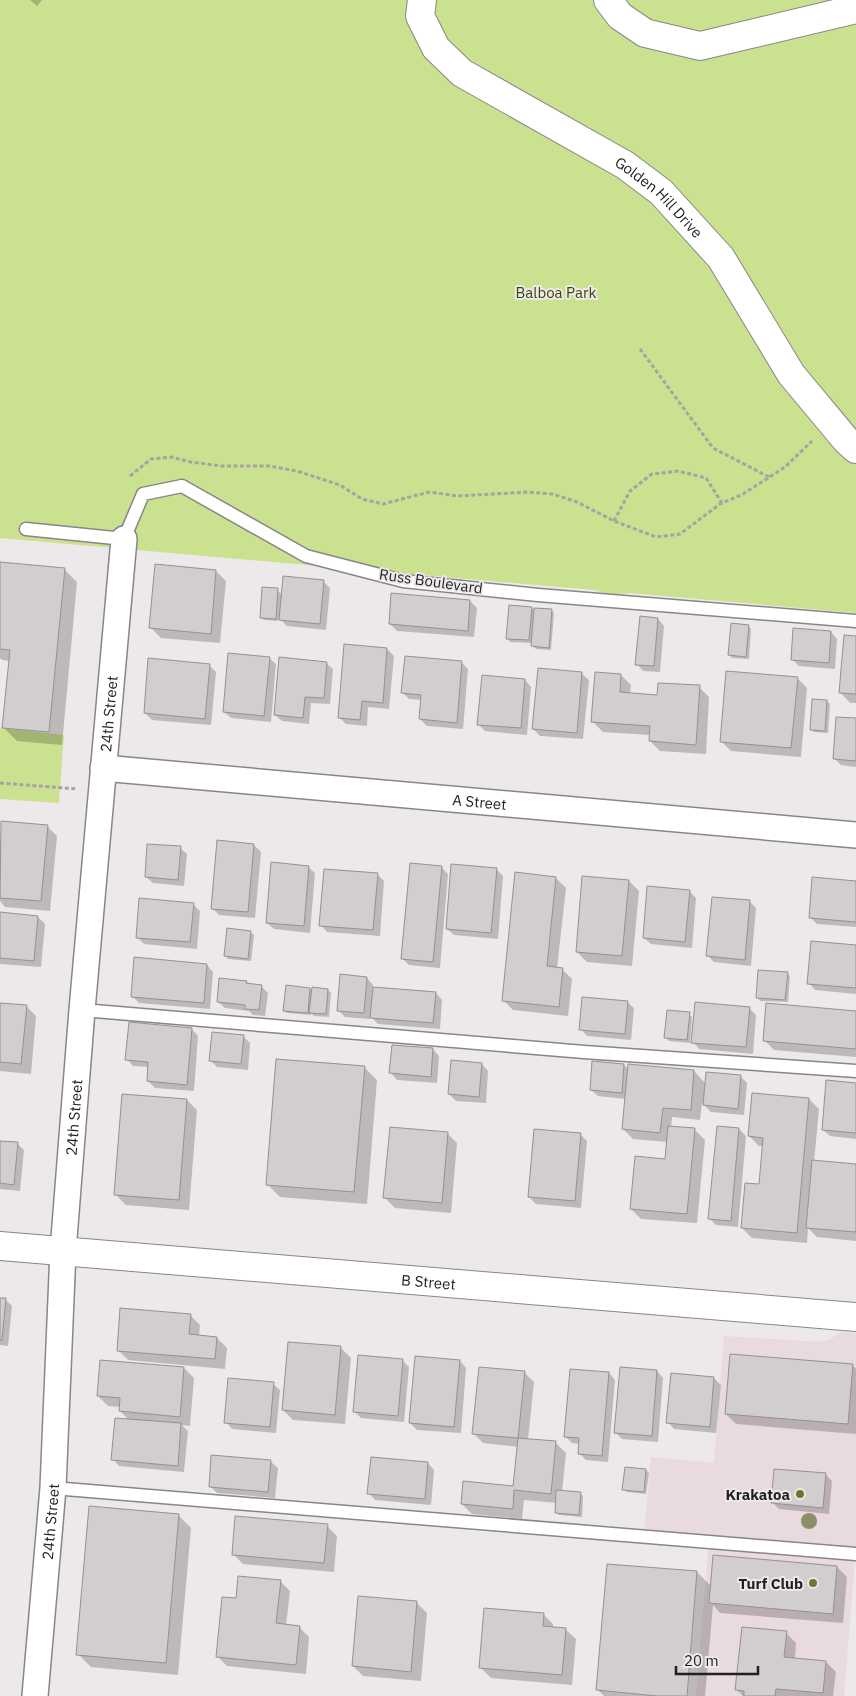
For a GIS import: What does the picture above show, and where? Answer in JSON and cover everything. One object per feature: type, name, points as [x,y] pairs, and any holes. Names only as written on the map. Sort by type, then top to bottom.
[{"type":"street","name":"Golden Hill Drive","points":[[422,0],[420,16],[436,48],[462,73],[624,165],[661,192],[721,258],[791,374],[856,449]]},
{"type":"street","points":[[608,0],[620,16],[645,33],[700,46],[856,9]]},
{"type":"street","name":"24th Street","points":[[34,1696],[53,1488],[63,1251],[82,1010],[124,538]]},
{"type":"street","name":"A Street","points":[[102,780],[856,835]]},
{"type":"street","name":"B Street","points":[[0,1246],[856,1317]]},
{"type":"lane","name":"Russ Boulevard","points":[[143,494],[182,486],[306,556],[404,580],[538,595],[856,621]]},
{"type":"lane","points":[[26,530],[124,538],[143,494]]},
{"type":"lane","points":[[82,1010],[574,1051],[856,1071]]},
{"type":"lane","points":[[53,1488],[856,1554]]},
{"type":"path","points":[[640,349],[713,448],[769,477]]},
{"type":"path","points":[[143,494],[128,488],[130,476],[151,459],[171,457],[221,466],[270,466],[297,471],[340,485],[362,499],[383,504],[429,492],[458,496],[528,492],[553,494],[577,502],[614,521],[656,537],[680,534],[722,504],[743,494],[785,467],[802,452],[830,421]]},
{"type":"path","points":[[614,521],[630,491],[652,474],[678,471],[706,478],[722,504]]},
{"type":"path","points":[[0,783],[102,780]]},
{"type":"shaded area","points":[[840,1332],[856,1333],[856,1546],[844,1696],[696,1696],[709,1539],[644,1534],[651,1457],[714,1463],[724,1336],[821,1342],[831,1339]]},
{"type":"green space","name":"Balboa Park","points":[[0,0],[856,0],[856,613],[630,593],[611,595],[594,590],[0,538]]},
{"type":"green space","points":[[0,728],[64,735],[59,803],[0,799]]},
{"type":"building","points":[[0,562],[65,568],[49,732],[2,728],[10,650],[0,649]]},
{"type":"building","points":[[155,564],[216,570],[211,634],[149,628]]},
{"type":"building","points":[[283,576],[324,580],[320,624],[279,620]]},
{"type":"building","points":[[262,587],[278,588],[276,619],[260,618]]},
{"type":"building","points":[[391,593],[470,600],[468,631],[389,624]]},
{"type":"building","points":[[509,605],[532,607],[529,640],[506,639]]},
{"type":"building","points":[[534,608],[552,609],[549,648],[531,646]]},
{"type":"building","points":[[640,616],[658,618],[654,666],[635,665]]},
{"type":"building","points":[[731,623],[749,625],[746,657],[728,655]]},
{"type":"building","points":[[793,628],[831,631],[829,663],[791,660]]},
{"type":"building","points":[[844,635],[856,636],[856,694],[839,693]]},
{"type":"building","points":[[344,644],[387,648],[383,703],[362,701],[360,720],[338,718]]},
{"type":"building","points":[[228,653],[270,657],[264,716],[223,712]]},
{"type":"building","points":[[405,656],[462,661],[457,723],[419,719],[421,695],[401,693]]},
{"type":"building","points":[[279,657],[327,662],[324,698],[305,697],[303,718],[274,715]]},
{"type":"building","points":[[148,658],[210,664],[205,719],[144,713]]},
{"type":"building","points":[[538,668],[582,672],[577,733],[532,729]]},
{"type":"building","points":[[726,671],[798,677],[791,748],[720,742]]},
{"type":"building","points":[[595,672],[621,674],[620,692],[657,695],[658,683],[700,685],[696,745],[649,741],[650,726],[591,722]]},
{"type":"building","points":[[482,675],[525,679],[521,728],[477,725]]},
{"type":"building","points":[[812,699],[827,700],[825,731],[810,730]]},
{"type":"building","points":[[836,717],[856,718],[856,761],[833,759]]},
{"type":"building","points":[[1,821],[48,825],[41,901],[0,898]]},
{"type":"building","points":[[217,840],[254,844],[248,912],[211,909]]},
{"type":"building","points":[[147,844],[181,846],[178,880],[145,877]]},
{"type":"building","points":[[271,862],[309,866],[304,926],[266,923]]},
{"type":"building","points":[[410,863],[442,866],[433,962],[401,959]]},
{"type":"building","points":[[451,864],[497,868],[491,933],[446,929]]},
{"type":"building","points":[[324,869],[378,873],[373,930],[319,926]]},
{"type":"building","points":[[515,872],[556,877],[547,966],[563,968],[559,1007],[502,1001]]},
{"type":"building","points":[[582,876],[629,880],[622,956],[576,952]]},
{"type":"building","points":[[812,877],[856,881],[856,922],[809,918]]},
{"type":"building","points":[[647,886],[690,890],[685,942],[643,938]]},
{"type":"building","points":[[712,897],[750,900],[745,960],[706,956]]},
{"type":"building","points":[[139,898],[194,903],[190,942],[136,938]]},
{"type":"building","points":[[0,912],[38,916],[34,961],[0,958]]},
{"type":"building","points":[[227,928],[251,931],[248,959],[224,956]]},
{"type":"building","points":[[811,941],[856,945],[856,988],[807,984]]},
{"type":"building","points":[[134,957],[207,964],[204,1003],[131,997]]},
{"type":"building","points":[[758,970],[788,972],[785,1000],[756,998]]},
{"type":"building","points":[[340,974],[367,977],[364,1013],[337,1011]]},
{"type":"building","points":[[219,978],[247,981],[246,983],[262,985],[259,1010],[245,1009],[245,1005],[217,1002]]},
{"type":"building","points":[[286,985],[310,988],[308,1013],[283,1011]]},
{"type":"building","points":[[312,987],[328,989],[326,1014],[309,1013]]},
{"type":"building","points":[[373,987],[436,992],[433,1023],[370,1018]]},
{"type":"building","points":[[582,997],[628,1001],[625,1034],[579,1030]]},
{"type":"building","points":[[695,1002],[750,1007],[746,1047],[691,1043]]},
{"type":"building","points":[[0,1003],[27,1005],[21,1064],[0,1062]]},
{"type":"building","points":[[766,1003],[856,1011],[856,1049],[763,1041]]},
{"type":"building","points":[[667,1010],[690,1012],[687,1040],[664,1038]]},
{"type":"building","points":[[129,1022],[192,1028],[187,1085],[147,1081],[148,1062],[125,1060]]},
{"type":"building","points":[[212,1032],[244,1035],[241,1064],[209,1061]]},
{"type":"building","points":[[392,1045],[433,1048],[431,1077],[389,1073]]},
{"type":"building","points":[[276,1059],[365,1066],[354,1192],[266,1185]]},
{"type":"building","points":[[451,1060],[482,1063],[479,1097],[448,1094]]},
{"type":"building","points":[[592,1061],[624,1064],[622,1093],[590,1090]]},
{"type":"building","points":[[628,1064],[694,1070],[691,1110],[663,1108],[660,1133],[622,1129]]},
{"type":"building","points":[[706,1072],[741,1075],[738,1109],[703,1105]]},
{"type":"building","points":[[826,1080],[856,1083],[856,1133],[822,1130]]},
{"type":"building","points":[[752,1093],[809,1098],[797,1233],[741,1228],[745,1183],[759,1184],[763,1138],[748,1136]]},
{"type":"building","points":[[122,1094],[187,1099],[179,1200],[114,1195]]},
{"type":"building","points":[[668,1126],[695,1128],[687,1214],[630,1209],[635,1156],[665,1159]]},
{"type":"building","points":[[717,1126],[739,1128],[731,1221],[708,1219]]},
{"type":"building","points":[[390,1127],[448,1132],[442,1203],[383,1198]]},
{"type":"building","points":[[534,1129],[581,1133],[575,1201],[528,1197]]},
{"type":"building","points":[[0,1141],[18,1142],[14,1185],[0,1183]]},
{"type":"building","points":[[812,1160],[856,1164],[856,1232],[806,1228]]},
{"type":"building","points":[[0,1298],[6,1298],[2,1340],[0,1340]]},
{"type":"building","points":[[120,1308],[191,1314],[189,1334],[217,1337],[215,1359],[117,1351]]},
{"type":"building","points":[[288,1342],[341,1346],[335,1415],[282,1410]]},
{"type":"building","points":[[730,1354],[853,1364],[848,1424],[725,1414]]},
{"type":"building","points":[[358,1355],[403,1359],[398,1416],[353,1412]]},
{"type":"building","points":[[415,1356],[460,1360],[454,1427],[409,1423]]},
{"type":"building","points":[[100,1360],[184,1367],[180,1417],[119,1411],[120,1398],[97,1396]]},
{"type":"building","points":[[479,1367],[525,1371],[518,1438],[472,1434]]},
{"type":"building","points":[[620,1367],[657,1370],[652,1436],[614,1433]]},
{"type":"building","points":[[570,1369],[609,1372],[602,1456],[578,1454],[579,1438],[564,1437]]},
{"type":"building","points":[[671,1373],[714,1377],[710,1427],[666,1423]]},
{"type":"building","points":[[228,1378],[274,1382],[270,1427],[224,1423]]},
{"type":"building","points":[[115,1418],[181,1423],[178,1466],[111,1460]]},
{"type":"building","points":[[518,1438],[556,1441],[551,1494],[514,1490],[513,1509],[461,1504],[463,1481],[513,1486]]},
{"type":"building","points":[[211,1455],[271,1460],[268,1492],[209,1487]]},
{"type":"building","points":[[371,1457],[428,1462],[425,1499],[367,1494]]},
{"type":"building","points":[[625,1467],[646,1469],[644,1492],[622,1490]]},
{"type":"building","points":[[774,1469],[826,1473],[823,1508],[771,1503]]},
{"type":"building","points":[[556,1490],[581,1492],[579,1515],[555,1513]]},
{"type":"building","points":[[89,1506],[179,1514],[166,1663],[76,1655]]},
{"type":"building","points":[[235,1516],[328,1524],[324,1563],[232,1555]]},
{"type":"building","points":[[713,1555],[837,1566],[833,1614],[709,1603]]},
{"type":"building","points":[[607,1564],[697,1571],[687,1696],[657,1696],[596,1690]]},
{"type":"building","points":[[238,1576],[281,1580],[276,1623],[300,1626],[296,1665],[216,1657],[222,1597],[236,1598]]},
{"type":"building","points":[[358,1596],[417,1601],[411,1672],[352,1666]]},
{"type":"building","points":[[484,1608],[544,1613],[543,1626],[566,1628],[562,1675],[479,1668]]},
{"type":"building","points":[[742,1627],[787,1631],[784,1657],[826,1661],[823,1693],[776,1689],[775,1696],[744,1696],[744,1691],[735,1690]]},
{"type":"place","name":"Krakatoa","points":[[800,1494]]},
{"type":"place","name":"Turf Club","points":[[813,1583]]}]
